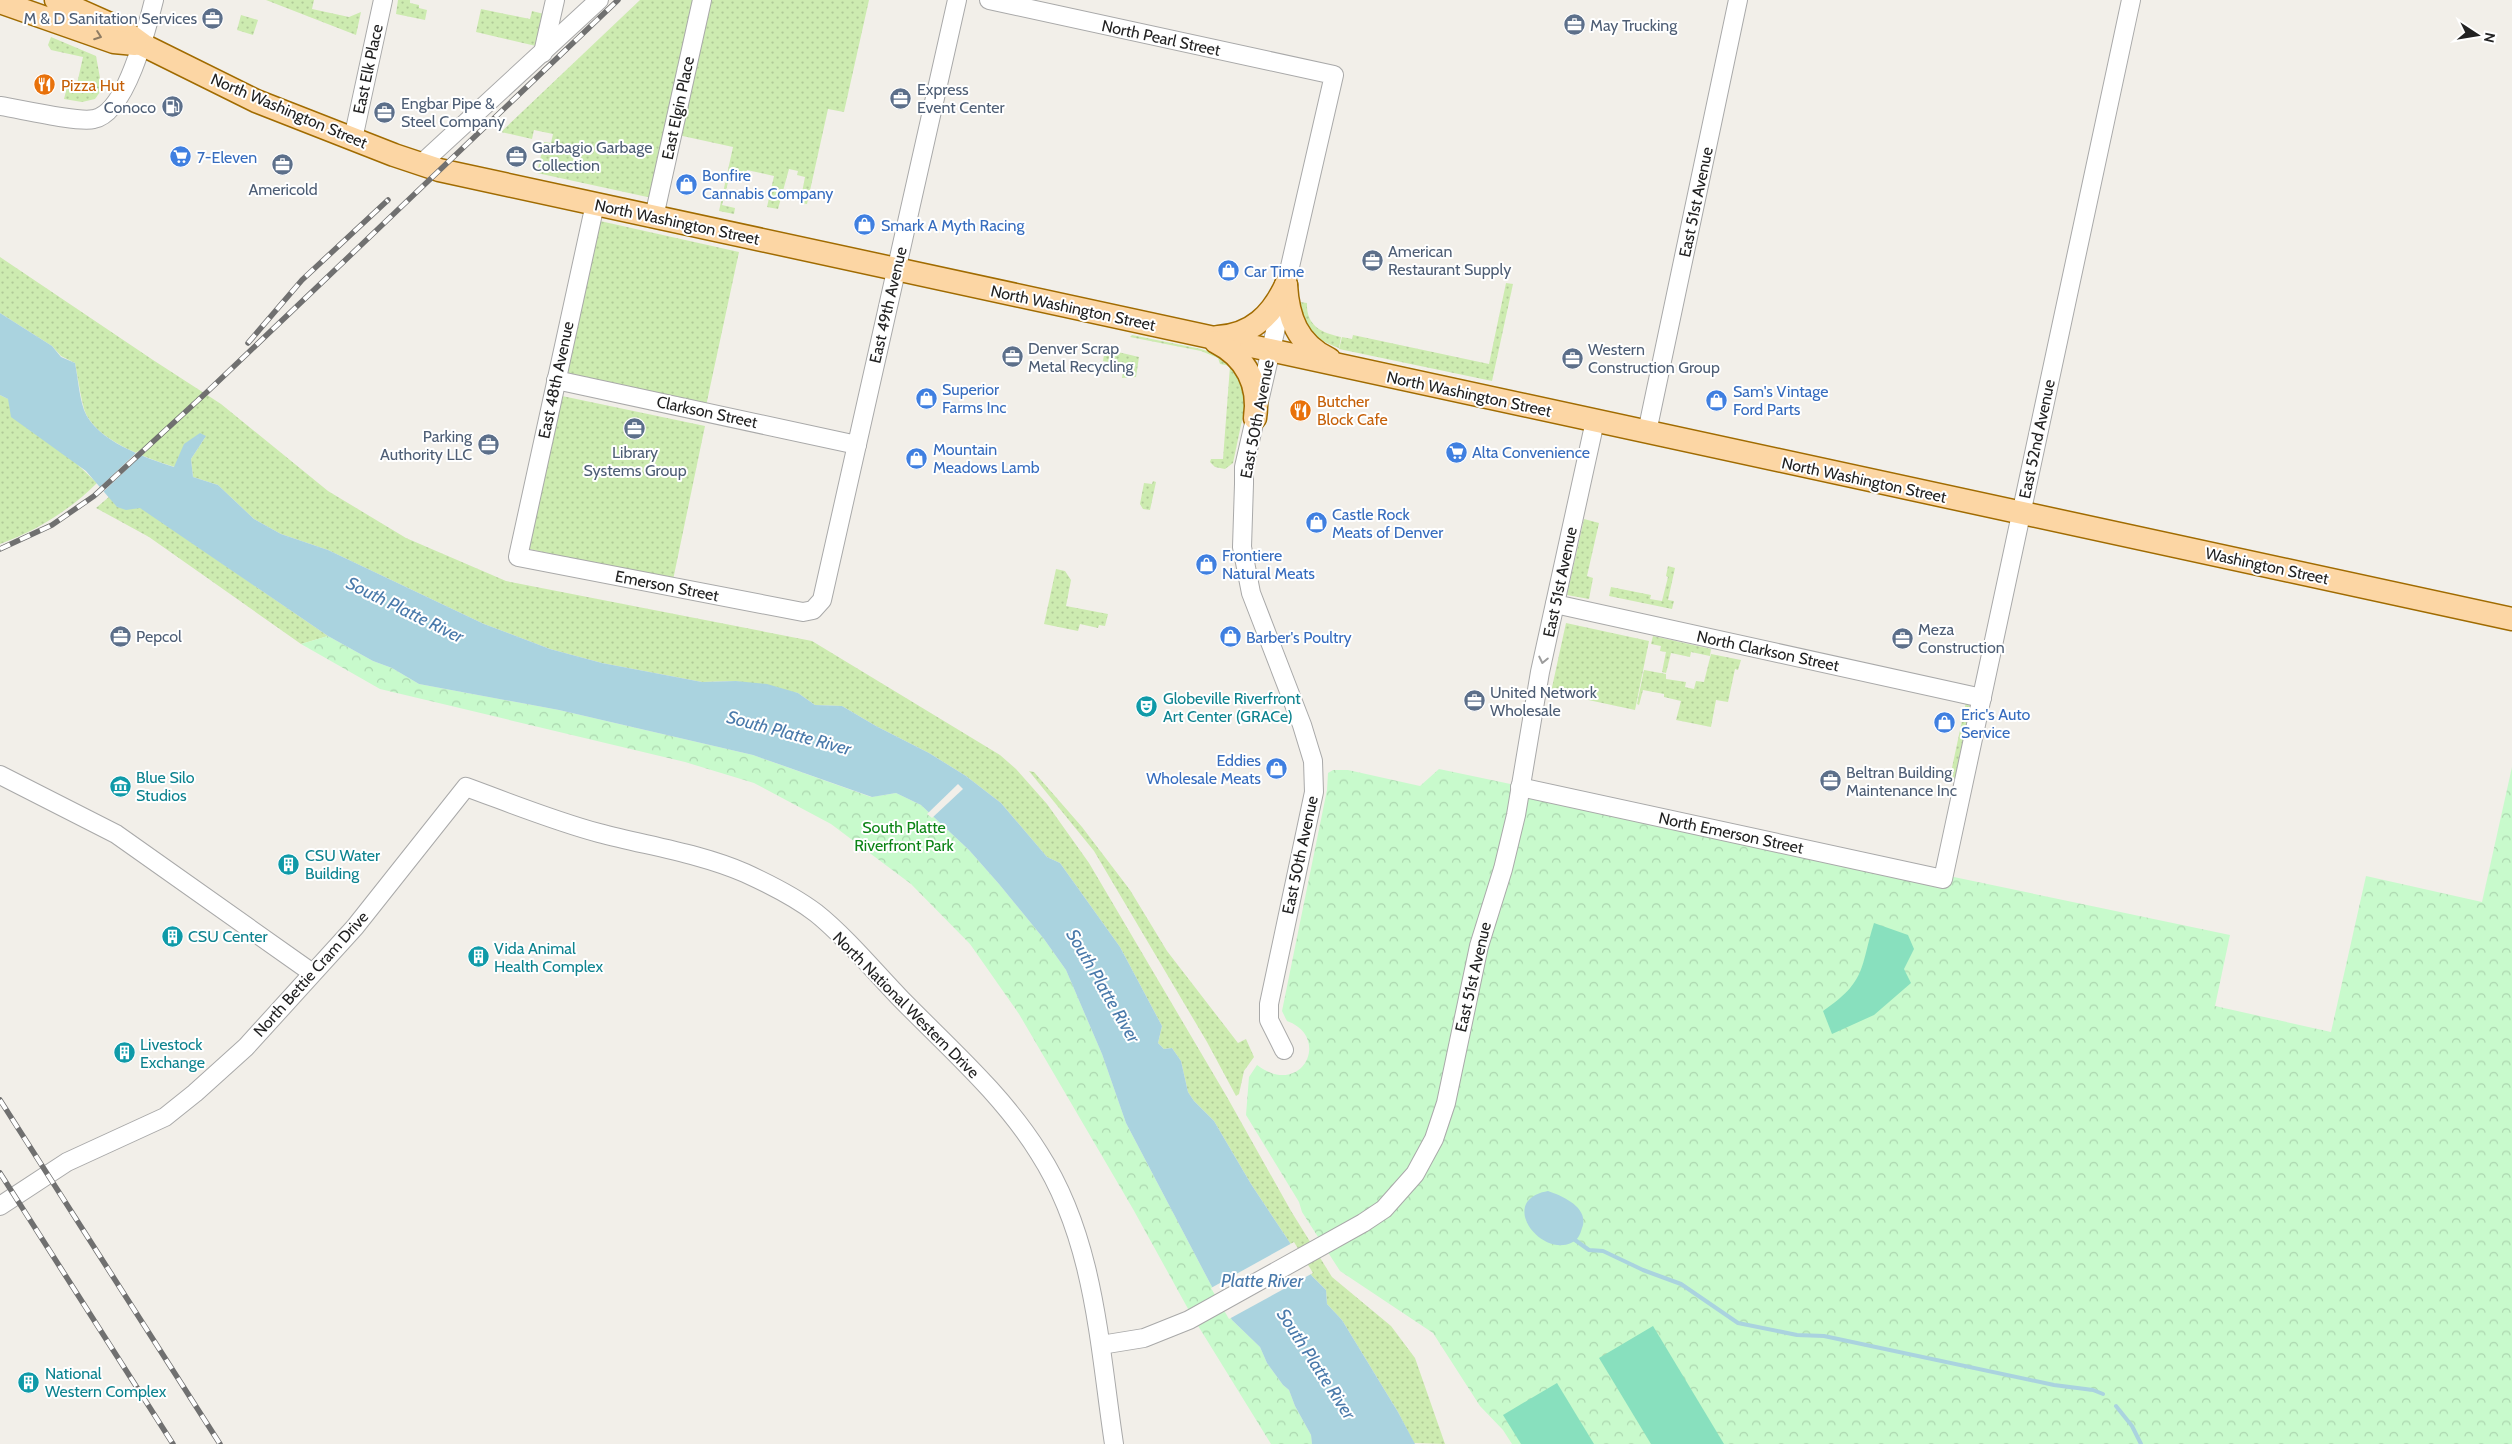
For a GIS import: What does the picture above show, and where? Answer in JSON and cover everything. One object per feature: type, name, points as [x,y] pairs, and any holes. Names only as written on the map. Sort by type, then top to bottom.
[{"type":"main road","name":"North Washington Street","points":[[56,0],[121,29],[143,45],[256,101],[439,170],[2021,514]]},
{"type":"main road","name":"North Washington Street","points":[[0,2],[114,42],[143,45]]},
{"type":"main road","points":[[1207,337],[1233,335],[1256,325],[1274,308],[1286,285]]},
{"type":"main road","points":[[1286,285],[1289,312],[1299,335],[1316,352],[1346,367]]},
{"type":"main road","points":[[1207,337],[1232,351],[1247,369],[1256,392],[1255,418]]},
{"type":"main road","name":"Washington Street","points":[[2021,514],[2512,620]]},
{"type":"street","points":[[0,106],[89,120],[103,116],[116,102],[143,45],[154,0]]},
{"type":"street","name":"East Elk Place","points":[[353,139],[383,0]]},
{"type":"street","points":[[543,53],[555,0]]},
{"type":"street","points":[[421,164],[599,0]]},
{"type":"street","name":"East Elgin Place","points":[[654,217],[702,0]]},
{"type":"street","name":"East 49th Avenue","points":[[816,608],[822,600],[958,0]]},
{"type":"street","name":"North Pearl Street","points":[[989,0],[1334,76]]},
{"type":"street","name":"East 51st Avenue","points":[[1647,432],[1738,0]]},
{"type":"street","name":"East 52nd Avenue","points":[[1943,879],[2131,0]]},
{"type":"street","name":"East 50th Avenue","points":[[1284,1050],[1269,1020],[1268,1004],[1314,792],[1312,762],[1302,725],[1251,592],[1242,548],[1244,467],[1334,76]]},
{"type":"street","name":"East 48th Avenue","points":[[518,557],[595,204]]},
{"type":"street","name":"Clarkson Street","points":[[556,380],[857,444]]},
{"type":"street","name":"East 51st Avenue","points":[[1101,1345],[1144,1338],[1189,1320],[1335,1240],[1384,1209],[1402,1191],[1415,1174],[1434,1139],[1446,1104],[1479,946],[1503,869],[1555,604],[1595,421]]},
{"type":"street","name":"Emerson Street","points":[[518,557],[803,612],[816,608]]},
{"type":"street","name":"North Clarkson Street","points":[[1555,604],[1982,698]]},
{"type":"street","points":[[0,775],[116,834],[311,972]]},
{"type":"street","name":"North Bettie Cram Drive","points":[[0,1206],[67,1162],[132,1133],[164,1116],[195,1093],[246,1047],[311,972],[355,926],[466,787]]},
{"type":"street","name":"North National Western Drive","points":[[466,787],[569,824],[698,857],[744,873],[789,896],[816,914],[973,1072],[1015,1118],[1040,1153],[1059,1188],[1074,1223],[1088,1270],[1101,1345],[1114,1444]]},
{"type":"street","name":"North Emerson Street","points":[[1520,788],[1943,879]]},
{"type":"green space","points":[[266,0],[314,0],[312,9],[349,17],[361,12],[356,35]]},
{"type":"green space","points":[[398,0],[410,0],[410,3],[419,5],[419,8],[427,10],[425,20],[396,14]]},
{"type":"green space","points":[[640,0],[694,0],[652,198],[537,173],[544,142],[551,143],[553,134],[534,130],[532,139],[501,132]]},
{"type":"green space","points":[[707,0],[869,0],[844,112],[828,109],[807,204],[800,203],[805,177],[797,175],[798,171],[789,169],[778,209],[767,207],[774,176],[747,170],[745,178],[730,175],[722,205],[735,208],[734,214],[719,211],[733,147],[678,135]]},
{"type":"green space","points":[[481,9],[530,19],[532,11],[544,14],[536,46],[476,32]]},
{"type":"green space","points":[[241,15],[258,20],[253,35],[237,30]]},
{"type":"green space","points":[[51,37],[96,56],[102,89],[95,99],[82,102],[64,99],[68,83],[77,84],[83,57],[51,50],[48,45]]},
{"type":"green space","points":[[600,221],[739,252],[706,406],[566,376]]},
{"type":"green space","points":[[0,257],[221,404],[328,491],[406,538],[506,581],[812,641],[1000,755],[1016,769],[1047,804],[1089,863],[1227,1097],[1291,1211],[1332,1277],[1391,1326],[1415,1358],[1445,1444],[1414,1443],[1398,1412],[1342,1320],[1327,1304],[1326,1290],[1312,1276],[1251,1184],[1214,1121],[1194,1101],[1188,1092],[1181,1061],[1172,1048],[1164,1049],[1158,1043],[1162,1026],[1120,947],[1060,863],[1047,857],[1001,803],[966,776],[929,753],[842,706],[815,705],[798,693],[736,681],[702,682],[602,663],[550,649],[484,624],[328,550],[281,534],[254,519],[218,485],[193,477],[191,459],[206,436],[175,467],[136,453],[98,430],[84,409],[75,363],[61,356],[52,346],[0,313]]},
{"type":"green space","points":[[1506,283],[1513,284],[1492,381],[1339,349],[1342,337],[1352,339],[1353,335],[1489,364]]},
{"type":"green space","points":[[1300,302],[1307,303],[1309,317],[1316,327],[1341,337],[1339,348],[1323,341],[1310,332],[1302,319]]},
{"type":"green space","points":[[1132,335],[1201,349],[1222,356],[1239,370],[1246,401],[1233,463],[1225,469],[1215,467],[1210,462],[1211,459],[1223,459],[1230,366],[1220,364],[1218,358],[1201,351],[1130,337]]},
{"type":"green space","points":[[1105,349],[1139,357],[1136,377],[1122,378],[1124,365],[1103,361]]},
{"type":"green space","points":[[0,395],[8,399],[97,483],[76,502],[52,519],[27,533],[0,544]]},
{"type":"green space","points":[[562,396],[705,426],[673,580],[529,549]]},
{"type":"green space","points":[[1153,481],[1156,482],[1150,510],[1143,509],[1140,504],[1144,483],[1152,484]]},
{"type":"green space","points":[[110,496],[122,508],[140,507],[328,636],[301,644],[149,537],[96,508]]},
{"type":"green space","points":[[1584,519],[1599,523],[1587,576],[1593,578],[1589,599],[1567,595]]},
{"type":"green space","points":[[1668,566],[1675,568],[1668,600],[1674,601],[1672,609],[1609,596],[1611,587],[1651,595],[1650,599],[1662,601],[1668,577],[1666,576]]},
{"type":"green space","points":[[1056,569],[1065,571],[1071,580],[1066,606],[1108,614],[1105,626],[1099,625],[1098,628],[1080,624],[1078,631],[1044,624]]},
{"type":"green space","points":[[1566,623],[1649,641],[1635,710],[1551,692]]},
{"type":"green space","name":"South Platte Riverfront Park","points":[[328,636],[373,661],[392,668],[419,684],[559,710],[753,755],[871,797],[896,793],[921,805],[969,850],[999,884],[1044,939],[1066,970],[1102,1054],[1126,1123],[1211,1285],[1232,1320],[1260,1347],[1267,1363],[1289,1390],[1295,1406],[1311,1435],[1312,1444],[1271,1444],[1192,1316],[1133,1209],[1019,1014],[970,944],[911,884],[831,824],[754,783],[685,762],[380,689],[301,644]]},
{"type":"green space","points":[[1653,636],[1711,649],[1710,656],[1691,652],[1690,657],[1671,653],[1666,673],[1662,672],[1666,652],[1660,651],[1661,646],[1651,644]]},
{"type":"green space","points":[[1711,654],[1741,660],[1738,670],[1735,669],[1728,702],[1716,700],[1711,727],[1676,720],[1681,701],[1664,697],[1664,694],[1643,690],[1639,705],[1637,704],[1644,670],[1666,674],[1666,679],[1686,682],[1685,687],[1694,689],[1696,681],[1704,682]]},
{"type":"green space","points":[[1966,702],[1971,707],[1956,779],[1950,777]]},
{"type":"green space","points":[[2512,767],[2512,1444],[1512,1444],[1503,1430],[1480,1406],[1433,1333],[1340,1271],[1302,1212],[1299,1202],[1246,1115],[1249,1077],[1257,1065],[1273,1074],[1287,1075],[1298,1070],[1306,1062],[1309,1051],[1308,1039],[1300,1029],[1287,1021],[1282,1011],[1327,790],[1328,773],[1333,770],[1348,770],[1420,786],[1439,769],[2230,935],[2215,1006],[2331,1032],[2366,876],[2482,902]]},
{"type":"green space","points":[[1029,771],[1034,772],[1082,827],[1130,890],[1167,951],[1238,1043],[1246,1039],[1254,1057],[1244,1071],[1239,1094],[1236,1096],[1207,1042],[1094,851]]},
{"type":"green space","points":[[1874,923],[1908,935],[1914,949],[1904,969],[1911,983],[1874,1015],[1832,1034],[1823,1011],[1848,991],[1855,982],[1860,973]]},
{"type":"green space","points":[[1653,1326],[1724,1444],[1651,1444],[1599,1358]]},
{"type":"green space","points":[[1557,1383],[1594,1444],[1521,1444],[1503,1415]]},
{"type":"water","name":"Platte River","points":[[0,313],[52,346],[61,357],[75,363],[84,410],[90,421],[99,431],[123,447],[174,467],[184,444],[200,433],[206,436],[191,459],[193,477],[218,485],[254,519],[281,534],[328,550],[484,624],[550,649],[602,663],[702,682],[736,681],[767,684],[798,693],[815,705],[842,706],[929,753],[966,776],[1001,803],[1047,857],[1060,863],[1120,947],[1162,1026],[1158,1043],[1164,1049],[1172,1048],[1181,1061],[1188,1092],[1194,1101],[1214,1121],[1251,1184],[1312,1276],[1326,1290],[1327,1304],[1342,1320],[1398,1412],[1415,1444],[1312,1444],[1311,1435],[1295,1406],[1289,1390],[1267,1363],[1260,1347],[1232,1320],[1211,1285],[1126,1123],[1102,1054],[1066,970],[1044,939],[999,884],[969,850],[921,805],[896,793],[872,797],[753,755],[559,710],[419,684],[392,668],[373,661],[328,636],[140,508],[126,510],[117,507],[86,471],[11,417],[8,399],[0,395]]},
{"type":"water","points":[[1548,1191],[1574,1204],[1582,1214],[1583,1221],[1580,1233],[1577,1239],[1571,1243],[1559,1245],[1547,1242],[1529,1226],[1525,1215],[1526,1205],[1533,1196]]},
{"type":"pier","points":[[138,451],[144,453],[103,492],[99,488]]},
{"type":"pier","points":[[958,784],[963,789],[932,818],[927,814]]},
{"type":"pier","points":[[1294,1242],[1313,1273],[1229,1319],[1211,1288]]},
{"type":"waterway","points":[[1575,1240],[1589,1250],[1603,1251],[1643,1270],[1681,1284],[1738,1323],[1797,1335],[1824,1336],[2054,1385],[2093,1390],[2103,1394]]},
{"type":"waterway","points":[[2116,1406],[2132,1426],[2141,1444]]},
{"type":"railway","points":[[0,549],[52,525],[94,496],[207,392],[618,0]]},
{"type":"railway","points":[[248,343],[302,280],[388,200]]},
{"type":"railway","points":[[0,1100],[220,1444]]},
{"type":"railway","points":[[0,1173],[173,1444]]},
{"type":"place","name":"M & D Sanitation Services","points":[[213,18]]},
{"type":"place","name":"May Trucking","points":[[1574,25]]},
{"type":"place","name":"Pizza Hut","points":[[45,85]]},
{"type":"place","name":"Express Event Center","points":[[901,98]]},
{"type":"place","name":"Conoco","points":[[172,107]]},
{"type":"place","name":"Engbar Pipe & Steel Company","points":[[385,112]]},
{"type":"place","name":"Garbagio Garbage Collection","points":[[516,156]]},
{"type":"place","name":"7-Eleven","points":[[181,157]]},
{"type":"place","name":"Americold","points":[[283,165]]},
{"type":"place","name":"Bonfire Cannabis Company","points":[[686,184]]},
{"type":"place","name":"Smark A Myth Racing","points":[[865,225]]},
{"type":"place","name":"American Restaurant Supply","points":[[1372,260]]},
{"type":"place","name":"Car Time","points":[[1228,271]]},
{"type":"place","name":"Denver Scrap Metal Recycling","points":[[1012,357]]},
{"type":"place","name":"Western Construction Group","points":[[1572,358]]},
{"type":"place","name":"Superior Farms Inc","points":[[926,398]]},
{"type":"place","name":"Sam's Vintage Ford Parts","points":[[1717,400]]},
{"type":"place","name":"Butcher Block Cafe","points":[[1301,410]]},
{"type":"place","name":"Library Systems Group","points":[[635,428]]},
{"type":"place","name":"Parking Authority LLC","points":[[488,445]]},
{"type":"place","name":"Alta Convenience","points":[[1456,452]]},
{"type":"place","name":"Mountain Meadows Lamb","points":[[917,458]]},
{"type":"place","name":"Castle Rock Meats of Denver","points":[[1316,523]]},
{"type":"place","name":"Frontiere Natural Meats","points":[[1206,564]]},
{"type":"place","name":"Pepcol","points":[[120,636]]},
{"type":"place","name":"Barber's Poultry","points":[[1230,637]]},
{"type":"place","name":"Meza Construction","points":[[1902,638]]},
{"type":"place","name":"United Network Wholesale","points":[[1474,701]]},
{"type":"place","name":"Globeville Riverfront Art Center (GRACe)","points":[[1147,707]]},
{"type":"place","name":"Eric's Auto Service","points":[[1945,723]]},
{"type":"place","name":"Eddies Wholesale Meats","points":[[1277,769]]},
{"type":"place","name":"Beltran Building Maintenance Inc","points":[[1830,781]]},
{"type":"place","name":"Blue Silo Studios","points":[[120,786]]},
{"type":"place","name":"CSU Water Building","points":[[289,864]]},
{"type":"place","name":"CSU Center","points":[[172,936]]},
{"type":"place","name":"Vida Animal Health Complex","points":[[478,957]]},
{"type":"place","name":"Livestock Exchange","points":[[124,1053]]},
{"type":"place","name":"National Western Complex","points":[[29,1382]]},
{"type":"water label","name":"South Platte River","points":[[405,610]]},
{"type":"water label","name":"South Platte River","points":[[789,733]]},
{"type":"water label","name":"South Platte River","points":[[1103,986]]},
{"type":"water label","name":"South Platte River","points":[[1316,1364]]}]
